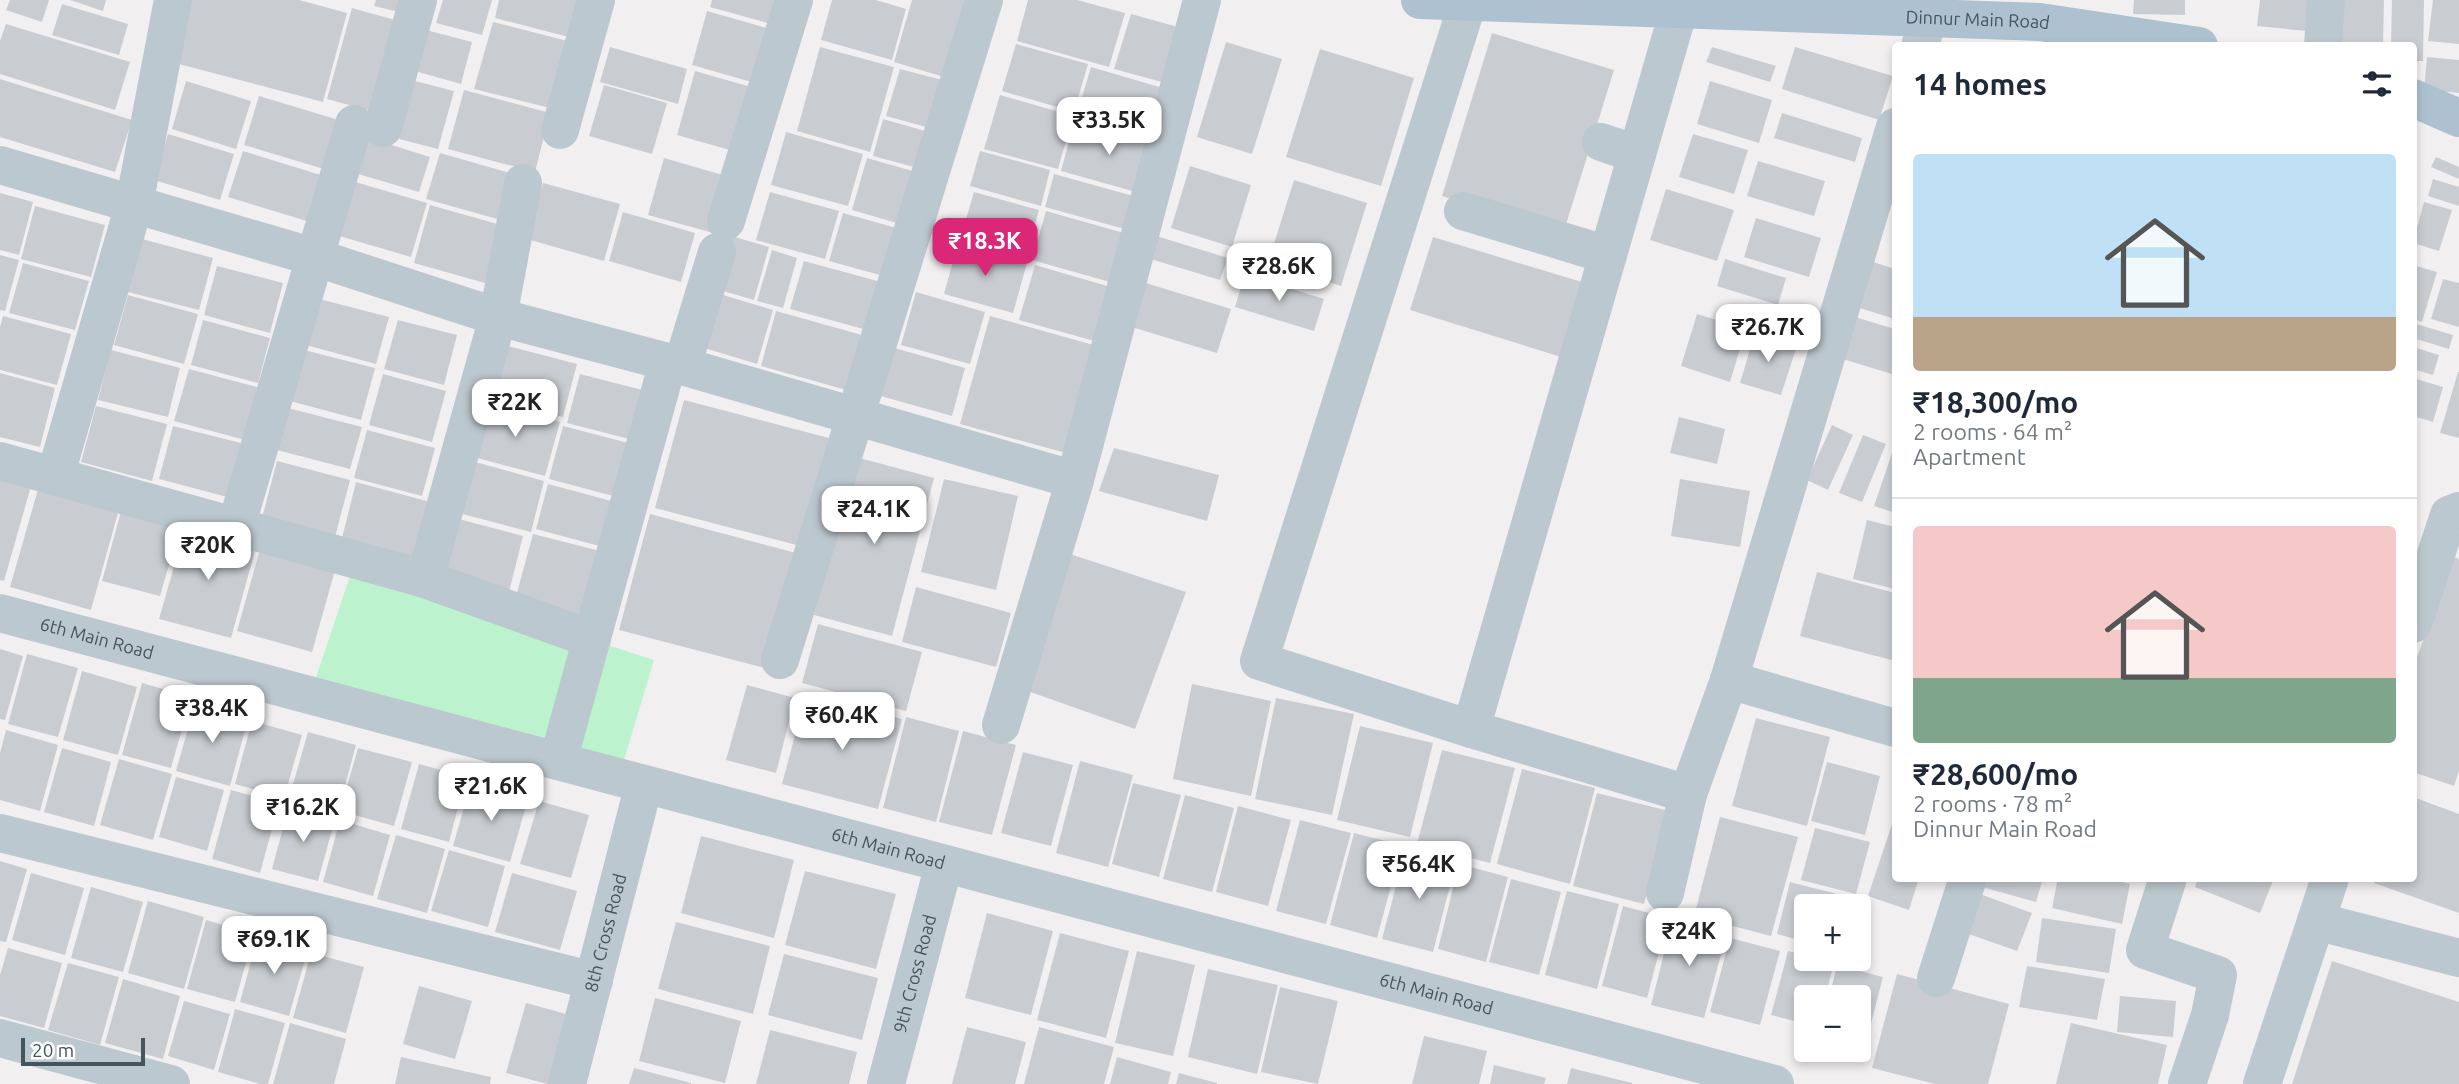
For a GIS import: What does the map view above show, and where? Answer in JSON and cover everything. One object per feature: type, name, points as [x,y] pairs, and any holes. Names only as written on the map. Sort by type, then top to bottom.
[{"type":"main road","name":"Dinnur Main Road","points":[[1420,0],[1679,9],[1830,7],[1924,32],[2040,22],[2129,41]]},
{"type":"main road","points":[[2417,107],[2459,118]]},
{"type":"street","points":[[55,477],[134,205],[173,0]]},
{"type":"street","points":[[236,527],[314,257],[418,0]]},
{"type":"street","points":[[560,130],[596,0]]},
{"type":"street","points":[[558,761],[675,364],[722,237],[794,0]]},
{"type":"street","points":[[780,660],[984,0]]},
{"type":"street","points":[[1001,725],[1075,480],[1202,0]]},
{"type":"street","points":[[2323,42],[2326,0]]},
{"type":"street","points":[[1468,2],[1259,661],[1471,729],[1688,794]]},
{"type":"street","points":[[1471,729],[1679,9]]},
{"type":"street","points":[[1665,893],[1688,794],[1730,680],[1892,137]]},
{"type":"street","points":[[1601,142],[1637,154]]},
{"type":"street","points":[[0,165],[314,257],[498,317],[675,364],[1075,480]]},
{"type":"street","points":[[425,579],[498,317],[523,183]]},
{"type":"street","points":[[1463,211],[1608,255]]},
{"type":"street","points":[[0,461],[425,579],[592,639]]},
{"type":"street","points":[[2417,612],[2449,515],[2459,511]]},
{"type":"street","name":"6th Main Road","points":[[0,613],[944,864],[1735,1079],[1775,1084]]},
{"type":"street","points":[[1730,680],[1892,727]]},
{"type":"street","name":"8th Cross Road","points":[[567,1084],[644,784]]},
{"type":"street","points":[[0,833],[594,981]]},
{"type":"street","name":"9th Cross Road","points":[[887,1084],[944,864]]},
{"type":"street","points":[[1936,978],[1967,882]]},
{"type":"street","points":[[2167,882],[2145,950],[2218,975],[2210,1015],[2187,1084]]},
{"type":"street","points":[[2262,1084],[2329,882]]},
{"type":"street","points":[[2316,921],[2459,958]]},
{"type":"street","points":[[0,1038],[171,1084]]},
{"type":"green space","points":[[354,564],[654,660],[619,777],[310,695]]},
{"type":"building","points":[[10,0],[49,0],[42,22],[6,10]]},
{"type":"building","points":[[70,0],[106,0],[103,11]]},
{"type":"building","points":[[188,0],[299,0],[347,13],[323,102],[171,62]]},
{"type":"building","points":[[376,0],[406,0],[403,13],[374,6]]},
{"type":"building","points":[[443,0],[492,0],[482,35],[436,23]]},
{"type":"building","points":[[499,0],[590,0],[580,40],[495,18]]},
{"type":"building","points":[[712,0],[785,0],[778,26],[710,7]]},
{"type":"building","points":[[832,0],[876,0],[906,9],[892,60],[821,40]]},
{"type":"building","points":[[912,0],[977,0],[954,80],[894,62]]},
{"type":"building","points":[[1028,0],[1077,0],[1125,13],[1109,67],[1017,41]]},
{"type":"building","points":[[2134,0],[2185,0],[2185,15],[2133,14]]},
{"type":"building","points":[[2260,0],[2310,0],[2307,31],[2257,26]]},
{"type":"building","points":[[2342,0],[2384,0],[2383,42],[2341,42]]},
{"type":"building","points":[[2392,0],[2424,0],[2423,61],[2417,61],[2417,42],[2391,42]]},
{"type":"building","points":[[2433,0],[2459,0],[2459,44],[2428,41]]},
{"type":"building","points":[[62,4],[128,24],[119,55],[52,35]]},
{"type":"building","points":[[352,8],[395,20],[371,111],[327,99]]},
{"type":"building","points":[[707,11],[777,31],[762,85],[692,65]]},
{"type":"building","points":[[1131,14],[1189,30],[1173,85],[1114,69]]},
{"type":"building","points":[[493,22],[579,44],[562,111],[474,89]]},
{"type":"building","points":[[6,24],[130,62],[115,110],[0,74],[0,41]]},
{"type":"building","points":[[426,30],[472,42],[461,84],[415,71]]},
{"type":"building","points":[[1492,33],[1614,70],[1563,234],[1442,196]]},
{"type":"building","points":[[1226,42],[1282,59],[1252,154],[1197,137]]},
{"type":"building","points":[[1016,44],[1088,64],[1074,112],[1002,91]]},
{"type":"building","points":[[610,47],[687,69],[678,104],[600,82]]},
{"type":"building","points":[[820,47],[894,67],[870,152],[797,131]]},
{"type":"building","points":[[1712,47],[1776,66],[1770,82],[1706,62]]},
{"type":"building","points":[[1795,47],[1892,76],[1879,120],[1782,89]]},
{"type":"building","points":[[1320,49],[1414,78],[1381,186],[1286,157]]},
{"type":"building","points":[[2427,57],[2459,60],[2459,93],[2424,89]]},
{"type":"building","points":[[1091,67],[1173,91],[1159,138],[1077,114]]},
{"type":"building","points":[[900,69],[950,82],[937,130],[886,116]]},
{"type":"building","points":[[695,71],[758,89],[740,153],[677,135]]},
{"type":"building","points":[[0,79],[132,120],[115,172],[0,137]]},
{"type":"building","points":[[186,81],[251,101],[236,149],[172,129]]},
{"type":"building","points":[[415,81],[454,91],[438,149],[399,139]]},
{"type":"building","points":[[1710,81],[1772,100],[1759,143],[1697,124]]},
{"type":"building","points":[[604,85],[667,103],[652,154],[589,136]]},
{"type":"building","points":[[464,90],[550,113],[535,172],[448,149]]},
{"type":"building","points":[[1000,95],[1073,116],[1058,169],[984,149]]},
{"type":"building","points":[[259,96],[342,121],[327,170],[244,145]]},
{"type":"building","points":[[1782,113],[1862,138],[1855,162],[1774,138]]},
{"type":"building","points":[[883,119],[936,134],[925,170],[873,156]]},
{"type":"building","points":[[1075,119],[1157,143],[1143,194],[1061,171]]},
{"type":"building","points":[[786,132],[863,154],[848,206],[771,185]]},
{"type":"building","points":[[168,134],[234,154],[220,200],[154,180]]},
{"type":"building","points":[[1693,134],[1748,150],[1734,194],[1679,177]]},
{"type":"building","points":[[369,138],[430,157],[419,192],[358,174]]},
{"type":"building","points":[[243,151],[324,176],[310,222],[228,197]]},
{"type":"building","points":[[980,151],[1050,170],[1041,206],[970,186]]},
{"type":"building","points":[[440,153],[510,173],[497,219],[426,199]]},
{"type":"building","points":[[2436,157],[2459,167],[2459,179],[2431,167]]},
{"type":"building","points":[[664,158],[733,178],[717,234],[648,215]]},
{"type":"building","points":[[867,158],[923,174],[907,226],[852,210]]},
{"type":"building","points":[[1758,161],[1825,181],[1814,216],[1747,196]]},
{"type":"building","points":[[1190,166],[1251,185],[1232,247],[1171,228]]},
{"type":"building","points":[[1054,174],[1137,197],[1128,230],[1045,207]]},
{"type":"building","points":[[2433,179],[2459,187],[2459,206],[2428,196]]},
{"type":"building","points":[[1294,180],[1367,203],[1341,286],[1268,263]]},
{"type":"building","points":[[352,181],[427,203],[411,257],[336,235]]},
{"type":"building","points":[[543,183],[620,204],[604,261],[527,239]]},
{"type":"building","points":[[1666,189],[1734,210],[1717,261],[1650,240]]},
{"type":"building","points":[[770,192],[839,211],[825,259],[756,240]]},
{"type":"building","points":[[974,192],[1039,210],[1026,256],[961,237]]},
{"type":"building","points":[[0,193],[33,202],[19,255],[0,250]]},
{"type":"building","points":[[2424,202],[2452,210],[2439,251],[2417,244],[2417,228]]},
{"type":"building","points":[[430,205],[501,225],[485,283],[414,263]]},
{"type":"building","points":[[35,206],[105,225],[91,277],[21,259]]},
{"type":"building","points":[[1046,211],[1131,235],[1117,284],[1032,260]]},
{"type":"building","points":[[623,212],[695,233],[681,282],[609,261]]},
{"type":"building","points":[[843,213],[900,229],[887,277],[829,261]]},
{"type":"building","points":[[1756,218],[1821,238],[1809,277],[1744,257]]},
{"type":"building","points":[[1150,234],[1228,258],[1220,280],[1144,257]]},
{"type":"building","points":[[728,235],[769,247],[754,300],[713,288]]},
{"type":"building","points":[[1433,237],[1585,283],[1561,357],[1410,310]]},
{"type":"building","points":[[142,239],[213,258],[199,310],[128,292]]},
{"type":"building","points":[[958,243],[1027,263],[1013,313],[944,294]]},
{"type":"building","points":[[772,250],[797,258],[783,308],[757,301]]},
{"type":"building","points":[[0,255],[19,260],[5,311],[0,310]]},
{"type":"building","points":[[1725,259],[1786,278],[1778,305],[1717,286]]},
{"type":"building","points":[[1864,259],[1892,268],[1892,318],[1850,305]]},
{"type":"building","points":[[804,261],[881,282],[867,330],[790,309]]},
{"type":"building","points":[[23,263],[89,281],[75,330],[9,313]]},
{"type":"building","points":[[1035,265],[1121,290],[1105,344],[1019,320]]},
{"type":"building","points":[[217,266],[283,283],[270,333],[204,315]]},
{"type":"building","points":[[2417,266],[2437,272],[2422,322],[2417,320]]},
{"type":"building","points":[[1245,274],[1324,299],[1314,331],[1235,307]]},
{"type":"building","points":[[2443,279],[2459,283],[2459,327],[2431,319]]},
{"type":"building","points":[[1136,280],[1231,309],[1217,353],[1122,324]]},
{"type":"building","points":[[713,292],[773,310],[757,364],[698,346]]},
{"type":"building","points":[[916,292],[985,312],[970,364],[901,345]]},
{"type":"building","points":[[128,295],[198,314],[184,364],[114,345]]},
{"type":"building","points":[[319,299],[389,317],[376,364],[306,345]]},
{"type":"building","points":[[776,311],[862,335],[846,390],[761,366]]},
{"type":"building","points":[[1697,314],[1746,329],[1730,382],[1681,366]]},
{"type":"building","points":[[1848,315],[1892,328],[1892,374],[1836,357]]},
{"type":"building","points":[[3,316],[71,334],[57,385],[0,370],[0,327]]},
{"type":"building","points":[[990,316],[1104,348],[1073,455],[960,424]]},
{"type":"building","points":[[203,320],[270,338],[258,383],[191,365]]},
{"type":"building","points":[[398,320],[457,335],[444,385],[384,369]]},
{"type":"building","points":[[2417,324],[2453,335],[2449,349],[2417,339]]},
{"type":"building","points":[[1755,333],[1797,346],[1781,395],[1740,383]]},
{"type":"building","points":[[508,346],[577,364],[563,417],[494,399]]},
{"type":"building","points":[[891,347],[965,368],[952,416],[877,395]]},
{"type":"building","points":[[2417,348],[2439,355],[2433,375],[2417,370]]},
{"type":"building","points":[[111,350],[180,368],[168,417],[98,400]]},
{"type":"building","points":[[304,350],[375,368],[361,420],[290,401]]},
{"type":"building","points":[[189,369],[264,389],[249,441],[174,421]]},
{"type":"building","points":[[2459,372],[2459,438],[2440,433]]},
{"type":"building","points":[[0,373],[55,388],[40,447],[0,437]]},
{"type":"building","points":[[383,374],[446,391],[432,442],[369,425]]},
{"type":"building","points":[[580,374],[646,391],[633,440],[567,423]]},
{"type":"building","points":[[2417,379],[2443,387],[2433,422],[2417,417]]},
{"type":"building","points":[[684,400],[833,439],[804,547],[655,508]]},
{"type":"building","points":[[485,403],[560,422],[545,476],[470,456]]},
{"type":"building","points":[[96,406],[167,424],[152,481],[81,462]]},
{"type":"building","points":[[288,408],[362,427],[350,469],[277,450]]},
{"type":"building","points":[[1679,417],[1725,429],[1717,464],[1670,453]]},
{"type":"building","points":[[1832,425],[1853,435],[1828,490],[1807,480]]},
{"type":"building","points":[[173,426],[245,444],[231,498],[159,479]]},
{"type":"building","points":[[563,426],[636,445],[621,498],[549,479]]},
{"type":"building","points":[[367,430],[435,448],[422,496],[354,478]]},
{"type":"building","points":[[1863,435],[1886,444],[1862,502],[1839,493]]},
{"type":"building","points":[[1114,448],[1219,475],[1207,521],[1099,491]]},
{"type":"building","points":[[1892,453],[1892,512],[1874,506]]},
{"type":"building","points":[[856,457],[934,478],[892,636],[814,615]]},
{"type":"building","points":[[468,460],[544,481],[531,532],[455,512]]},
{"type":"building","points":[[277,461],[350,480],[335,537],[262,518]]},
{"type":"building","points":[[0,470],[33,479],[4,581],[0,580]]},
{"type":"building","points":[[41,479],[121,502],[91,610],[10,587]]},
{"type":"building","points":[[944,479],[1018,496],[996,590],[921,572]]},
{"type":"building","points":[[1680,479],[1750,491],[1740,547],[1671,536]]},
{"type":"building","points":[[356,482],[434,503],[417,567],[340,546]]},
{"type":"building","points":[[548,484],[615,502],[603,547],[536,529]]},
{"type":"building","points":[[123,504],[182,520],[160,596],[102,581]]},
{"type":"building","points":[[650,514],[796,553],[765,668],[619,630]]},
{"type":"building","points":[[451,517],[523,536],[508,596],[435,577]]},
{"type":"building","points":[[1867,520],[1892,526],[1892,588],[1853,579]]},
{"type":"building","points":[[186,525],[257,544],[231,638],[159,619]]},
{"type":"building","points":[[533,534],[604,552],[585,619],[515,600]]},
{"type":"building","points":[[262,542],[337,563],[312,652],[237,631]]},
{"type":"building","points":[[1070,554],[1186,592],[1135,729],[1022,689]]},
{"type":"building","points":[[2454,557],[2459,559],[2459,771],[2454,786],[2417,773],[2417,657]]},
{"type":"building","points":[[1817,572],[1892,592],[1892,660],[1800,636]]},
{"type":"building","points":[[916,587],[1011,613],[996,667],[902,642]]},
{"type":"building","points":[[818,624],[922,652],[906,711],[802,683]]},
{"type":"building","points":[[0,649],[23,656],[5,720],[0,719]]},
{"type":"building","points":[[27,654],[78,668],[58,737],[8,724]]},
{"type":"building","points":[[82,671],[137,687],[118,755],[63,740]]},
{"type":"building","points":[[142,683],[191,697],[171,768],[122,755]]},
{"type":"building","points":[[1192,684],[1271,701],[1251,796],[1173,779]]},
{"type":"building","points":[[747,685],[795,698],[776,773],[726,760]]},
{"type":"building","points":[[806,694],[902,719],[878,809],[782,784]]},
{"type":"building","points":[[1276,698],[1354,714],[1332,815],[1255,799]]},
{"type":"building","points":[[195,704],[248,719],[230,786],[176,771]]},
{"type":"building","points":[[906,717],[959,731],[936,822],[883,808]]},
{"type":"building","points":[[1756,718],[1830,737],[1807,826],[1732,806]]},
{"type":"building","points":[[252,721],[302,735],[284,798],[235,784]]},
{"type":"building","points":[[1360,726],[1433,743],[1410,837],[1337,820]]},
{"type":"building","points":[[6,730],[58,745],[40,811],[0,800],[0,753]]},
{"type":"building","points":[[963,731],[1016,745],[992,835],[939,822]]},
{"type":"building","points":[[308,732],[356,745],[338,812],[289,798]]},
{"type":"building","points":[[62,748],[111,762],[94,826],[44,812]]},
{"type":"building","points":[[358,748],[412,762],[394,826],[340,811]]},
{"type":"building","points":[[1442,750],[1515,768],[1490,863],[1417,844]]},
{"type":"building","points":[[1023,752],[1073,765],[1051,846],[1001,833]]},
{"type":"building","points":[[119,759],[172,774],[153,840],[100,825]]},
{"type":"building","points":[[1080,761],[1133,775],[1108,867],[1056,853]]},
{"type":"building","points":[[1827,762],[1880,776],[1865,835],[1811,821]]},
{"type":"building","points":[[419,764],[466,777],[449,842],[401,829]]},
{"type":"building","points":[[1522,769],[1595,788],[1570,884],[1497,864]]},
{"type":"building","points":[[176,777],[224,790],[207,851],[159,837]]},
{"type":"building","points":[[471,783],[528,799],[510,862],[453,846]]},
{"type":"building","points":[[1133,783],[1181,795],[1159,877],[1112,864]]},
{"type":"building","points":[[231,790],[279,803],[260,873],[212,859]]},
{"type":"building","points":[[1597,793],[1669,811],[1644,904],[1573,886]]},
{"type":"building","points":[[1185,795],[1234,808],[1212,892],[1163,879]]},
{"type":"building","points":[[2417,798],[2459,814],[2459,913],[2374,883],[2417,882]]},
{"type":"building","points":[[539,801],[589,815],[571,878],[520,864]]},
{"type":"building","points":[[289,806],[335,819],[318,881],[272,869]]},
{"type":"building","points":[[1238,806],[1291,820],[1268,906],[1216,892]]},
{"type":"building","points":[[1720,817],[1798,837],[1771,936],[1694,916]]},
{"type":"building","points":[[340,820],[390,835],[373,896],[323,882]]},
{"type":"building","points":[[1300,820],[1351,833],[1326,924],[1276,911]]},
{"type":"building","points":[[1892,824],[1892,882],[1918,882],[1909,910],[1869,894]]},
{"type":"building","points":[[1815,828],[1870,842],[1856,894],[1801,880]]},
{"type":"building","points":[[1354,833],[1402,845],[1377,938],[1330,925]]},
{"type":"building","points":[[396,835],[445,849],[427,913],[377,899]]},
{"type":"building","points":[[701,836],[794,860],[774,938],[681,913]]},
{"type":"building","points":[[1406,849],[1456,862],[1433,952],[1382,939]]},
{"type":"building","points":[[449,850],[505,866],[488,927],[431,911]]},
{"type":"building","points":[[0,861],[27,869],[6,942],[0,941]]},
{"type":"building","points":[[1459,864],[1508,877],[1486,962],[1438,949]]},
{"type":"building","points":[[805,871],[896,894],[876,969],[785,945]]},
{"type":"building","points":[[31,873],[84,888],[65,955],[12,940]]},
{"type":"building","points":[[512,873],[577,891],[560,950],[495,932]]},
{"type":"building","points":[[1511,879],[1561,892],[1539,975],[1489,962]]},
{"type":"building","points":[[1790,882],[1837,894],[1794,894],[1794,939],[1777,934]]},
{"type":"building","points":[[1976,882],[2042,882],[2036,902],[1975,885]]},
{"type":"building","points":[[2057,882],[2130,884],[2122,924],[2052,908]]},
{"type":"building","points":[[2197,882],[2272,882],[2260,913],[2195,887]]},
{"type":"building","points":[[91,887],[143,902],[123,972],[71,958]]},
{"type":"building","points":[[1567,891],[1619,904],[1597,989],[1545,975]]},
{"type":"building","points":[[1977,893],[2032,913],[2017,951],[1963,932]]},
{"type":"building","points":[[148,901],[204,917],[184,989],[128,973]]},
{"type":"building","points":[[1623,906],[1668,918],[1647,998],[1602,986]]},
{"type":"building","points":[[987,913],[1053,931],[1031,1015],[965,998]]},
{"type":"building","points":[[1673,918],[1727,932],[1704,1018],[1651,1005]]},
{"type":"building","points":[[2042,918],[2116,929],[2109,973],[2036,962]]},
{"type":"building","points":[[206,920],[254,934],[235,1002],[187,989]]},
{"type":"building","points":[[676,922],[770,946],[753,1014],[658,989]]},
{"type":"building","points":[[1060,933],[1129,951],[1106,1038],[1037,1020]]},
{"type":"building","points":[[258,936],[308,949],[289,1016],[240,1002]]},
{"type":"building","points":[[1730,938],[1780,951],[1760,1025],[1710,1012]]},
{"type":"building","points":[[8,948],[62,963],[44,1028],[0,1016],[0,975]]},
{"type":"building","points":[[1137,951],[1195,965],[1173,1056],[1115,1043]]},
{"type":"building","points":[[1788,951],[1794,952],[1794,971],[1832,971],[1828,985],[1794,985],[1794,1021],[1771,1015]]},
{"type":"building","points":[[311,953],[364,967],[346,1033],[293,1018]]},
{"type":"building","points":[[784,954],[878,978],[862,1040],[768,1015]]},
{"type":"building","points":[[2332,961],[2459,1002],[2459,1084],[2292,1084]]},
{"type":"building","points":[[68,963],[119,977],[100,1045],[48,1030]]},
{"type":"building","points":[[2027,966],[2105,979],[2097,1020],[2019,1007]]},
{"type":"building","points":[[1208,969],[1278,985],[1257,1074],[1188,1057]]},
{"type":"building","points":[[1836,971],[1860,971],[1883,977],[1871,1024],[1871,985],[1832,985]]},
{"type":"building","points":[[1897,974],[2009,1004],[1988,1084],[1935,1084],[1872,1068]]},
{"type":"building","points":[[123,979],[180,996],[163,1059],[105,1043]]},
{"type":"building","points":[[419,986],[472,1001],[455,1059],[403,1044]]},
{"type":"building","points":[[1280,987],[1338,1001],[1318,1084],[1261,1072]]},
{"type":"building","points":[[2120,996],[2176,1001],[2173,1037],[2117,1032]]},
{"type":"building","points":[[655,998],[741,1021],[725,1083],[639,1061]]},
{"type":"building","points":[[184,1001],[230,1014],[214,1070],[168,1056]]},
{"type":"building","points":[[526,1003],[577,1017],[558,1084],[547,1084],[506,1073]]},
{"type":"building","points":[[235,1009],[285,1023],[268,1084],[218,1072]]},
{"type":"building","points":[[290,1023],[346,1039],[334,1084],[273,1084]]},
{"type":"building","points":[[2071,1023],[2167,1045],[2158,1084],[2056,1084]]},
{"type":"building","points":[[967,1027],[1026,1042],[1015,1084],[952,1084]]},
{"type":"building","points":[[1039,1027],[1114,1047],[1104,1084],[1024,1084]]},
{"type":"building","points":[[770,1030],[857,1052],[849,1084],[756,1084]]},
{"type":"building","points":[[1424,1036],[1487,1051],[1479,1084],[1412,1084]]},
{"type":"building","points":[[401,1057],[491,1077],[490,1084],[395,1084]]},
{"type":"building","points":[[1117,1057],[1171,1072],[1168,1084],[1110,1084]]},
{"type":"building","points":[[1494,1065],[1546,1078],[1544,1084],[1490,1084]]},
{"type":"building","points":[[634,1068],[691,1083],[691,1084],[629,1084]]},
{"type":"building","points":[[1571,1068],[1632,1083],[1632,1084],[1567,1084]]},
{"type":"building","points":[[1179,1073],[1217,1083],[1217,1084],[1176,1084]]}]
